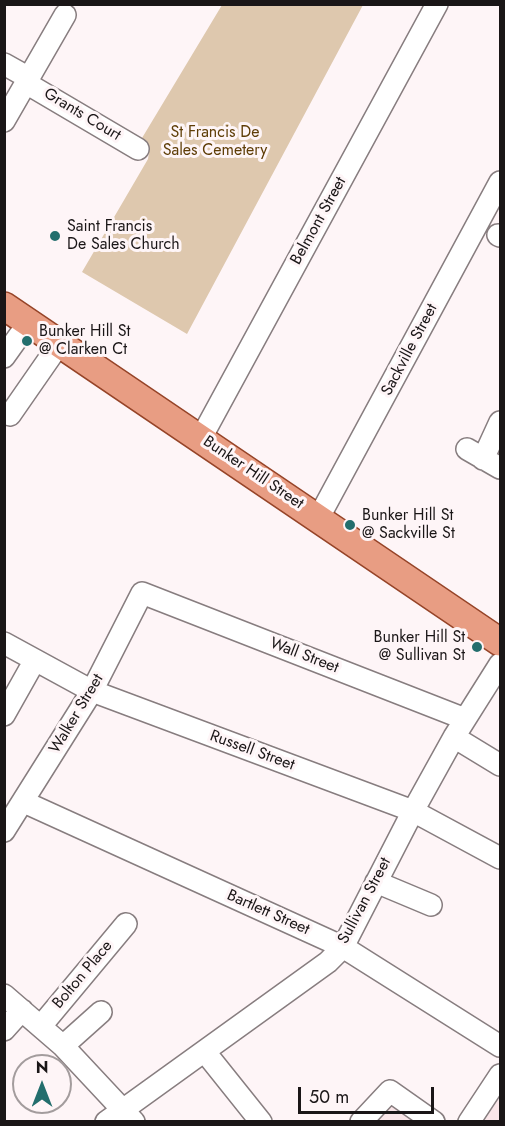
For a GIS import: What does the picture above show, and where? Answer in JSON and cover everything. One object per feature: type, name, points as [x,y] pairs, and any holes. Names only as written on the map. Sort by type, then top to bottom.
[{"type":"main road","name":"Bunker Hill Street","points":[[4,306],[501,642]]},
{"type":"street","name":"Belmont Street","points":[[201,438],[437,4]]},
{"type":"street","points":[[4,121],[65,15]]},
{"type":"street","name":"Grants Court","points":[[4,64],[138,149]]},
{"type":"street","name":"Sackville Street","points":[[319,518],[501,182]]},
{"type":"street","points":[[4,357],[29,322]]},
{"type":"street","points":[[10,415],[60,343]]},
{"type":"street","points":[[483,458],[501,422]]},
{"type":"street","name":"Walker Street","points":[[4,831],[92,691],[142,593]]},
{"type":"street","name":"Wall Street","points":[[142,593],[465,719]]},
{"type":"street","name":"Russell Street","points":[[4,643],[92,691],[413,811],[501,858]]},
{"type":"street","points":[[4,715],[35,660]]},
{"type":"street","name":"Sullivan Street","points":[[106,1122],[128,1115],[205,1052],[328,962],[343,947],[454,737],[501,664]]},
{"type":"street","points":[[454,737],[501,765]]},
{"type":"street","name":"Bartlett Street","points":[[24,802],[343,947],[501,1046]]},
{"type":"street","points":[[376,882],[431,905]]},
{"type":"street","name":"Bolton Place","points":[[41,1026],[126,924]]},
{"type":"street","points":[[4,995],[63,1046],[128,1115]]},
{"type":"street","points":[[4,1030],[22,1010]]},
{"type":"street","points":[[63,1046],[101,1012]]},
{"type":"street","points":[[205,1052],[261,1122]]},
{"type":"street","points":[[469,1122],[501,1075]]},
{"type":"street","points":[[361,1122],[390,1091],[434,1122]]},
{"type":"shaded area","points":[[391,1097],[425,1122],[368,1122]]},
{"type":"shaded area","points":[[500,1097],[500,1121],[484,1121]]},
{"type":"green space","name":"St Francis De Sales Cemetery","points":[[222,5],[363,5],[187,334],[82,272],[148,159],[149,152],[139,143]]},
{"type":"place","name":"Saint Francis De Sales Church","points":[[55,236]]},
{"type":"place","name":"Bunker Hill St @ Clarken Ct","points":[[27,341]]},
{"type":"place","name":"Bunker Hill St @ Sackville St","points":[[350,525]]},
{"type":"place","name":"Bunker Hill St @ Sullivan St","points":[[477,647]]}]
